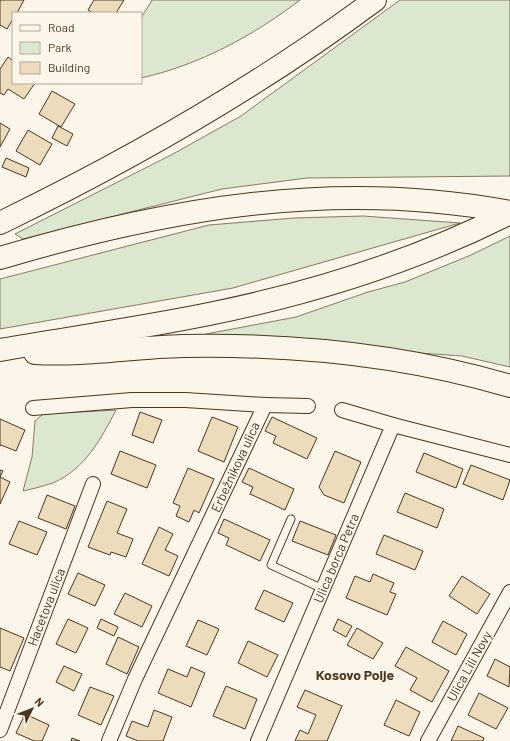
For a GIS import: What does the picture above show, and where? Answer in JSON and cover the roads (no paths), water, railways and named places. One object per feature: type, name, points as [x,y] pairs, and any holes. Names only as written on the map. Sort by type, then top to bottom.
[{"type":"highway","points":[[0,223],[116,164],[204,114],[289,60],[375,0]]},
{"type":"highway","points":[[0,258],[131,224],[251,203],[332,197],[372,198],[453,203],[510,213]]},
{"type":"highway","points":[[0,351],[179,320],[289,295],[405,259],[443,244],[510,213]]},
{"type":"highway","points":[[0,351],[64,354],[127,349],[215,346],[304,350],[425,366],[510,386]]},
{"type":"street","name":"Erbežnikova ulica","points":[[33,408],[132,400],[185,400],[265,405],[136,679],[109,741]]},
{"type":"street","points":[[265,405],[308,406]]},
{"type":"street","points":[[342,410],[393,425],[510,455]]},
{"type":"street","name":"Ulica borca Petra","points":[[258,741],[393,425]]},
{"type":"street","name":"Hacetova ulica","points":[[0,730],[93,484]]},
{"type":"street","name":"Ulica Lili Novy","points":[[428,741],[510,592]]},
{"type":"lane","points":[[291,519],[271,565],[323,589]]},
{"type":"district","name":"Kosovo Polje","points":[[355,675]]}]
